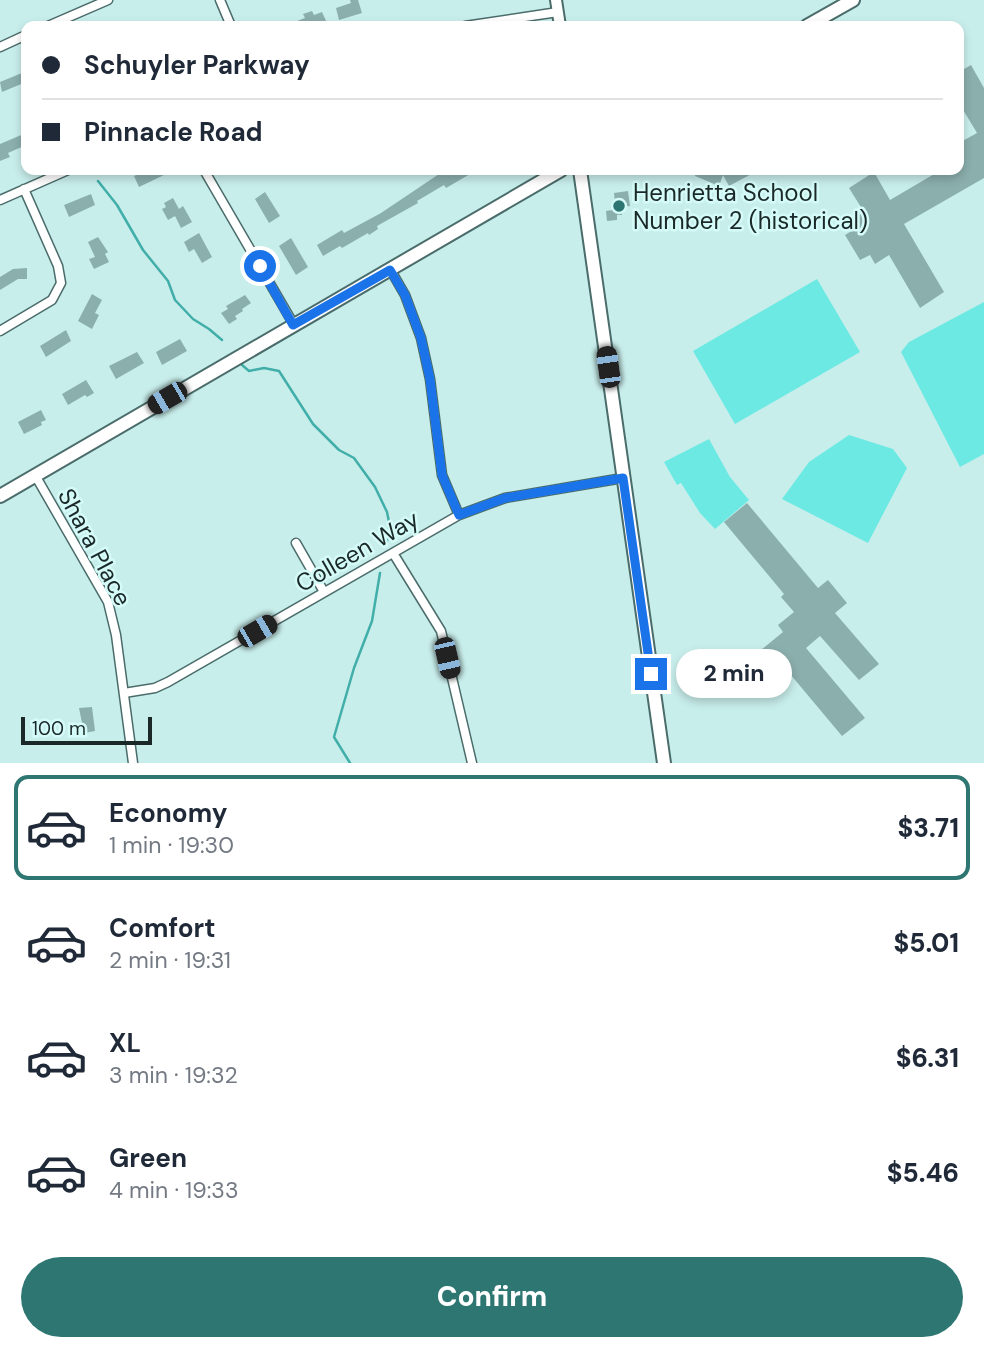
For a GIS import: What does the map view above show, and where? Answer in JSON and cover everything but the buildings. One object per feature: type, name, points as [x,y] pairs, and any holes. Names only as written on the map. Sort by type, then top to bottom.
[{"type":"main road","points":[[816,21],[852,0]]},
{"type":"main road","points":[[0,496],[552,175]]},
{"type":"main road","points":[[581,175],[664,763]]},
{"type":"street","points":[[60,21],[108,0]]},
{"type":"street","points":[[220,0],[229,21]]},
{"type":"street","points":[[556,0],[559,21]]},
{"type":"street","points":[[499,21],[558,12]]},
{"type":"street","points":[[0,47],[21,37]]},
{"type":"street","points":[[0,200],[57,175]]},
{"type":"street","points":[[207,175],[293,325]]},
{"type":"street","points":[[0,331],[52,300],[61,283],[58,266],[24,190]]},
{"type":"street","points":[[390,270],[405,295],[421,338],[430,379],[442,475],[459,515]]},
{"type":"street","name":"Shara Place","points":[[35,475],[108,602],[116,635],[134,763]]},
{"type":"street","name":"Colleen Way","points":[[124,693],[155,688],[168,682],[459,515],[505,498],[623,478]]},
{"type":"street","points":[[296,542],[324,592]]},
{"type":"street","points":[[393,552],[441,631],[472,763]]},
{"type":"shaded area","points":[[817,279],[860,352],[735,424],[693,351]]},
{"type":"shaded area","points":[[984,302],[984,454],[960,467],[901,352],[909,342]]},
{"type":"shaded area","points":[[849,435],[893,449],[907,468],[868,543],[782,499],[809,462]]},
{"type":"shaded area","points":[[709,439],[730,477],[749,500],[715,529],[700,513],[681,483],[677,485],[664,462]]},
{"type":"waterway","points":[[98,181],[117,205],[143,250],[168,281],[175,300],[193,319],[222,340]]},
{"type":"waterway","points":[[242,365],[249,371],[264,368],[279,371],[313,424],[339,450],[354,458],[375,487],[387,512],[387,541]]},
{"type":"waterway","points":[[350,763],[334,737],[354,668],[372,621],[380,573]]},
{"type":"place","name":"Henrietta School Number 2 (historical)","points":[[619,206]]},
{"type":"route","points":[[260,266],[293,325],[390,270],[405,295],[421,338],[430,379],[442,475],[459,515],[517,495],[623,478],[651,674]]}]
